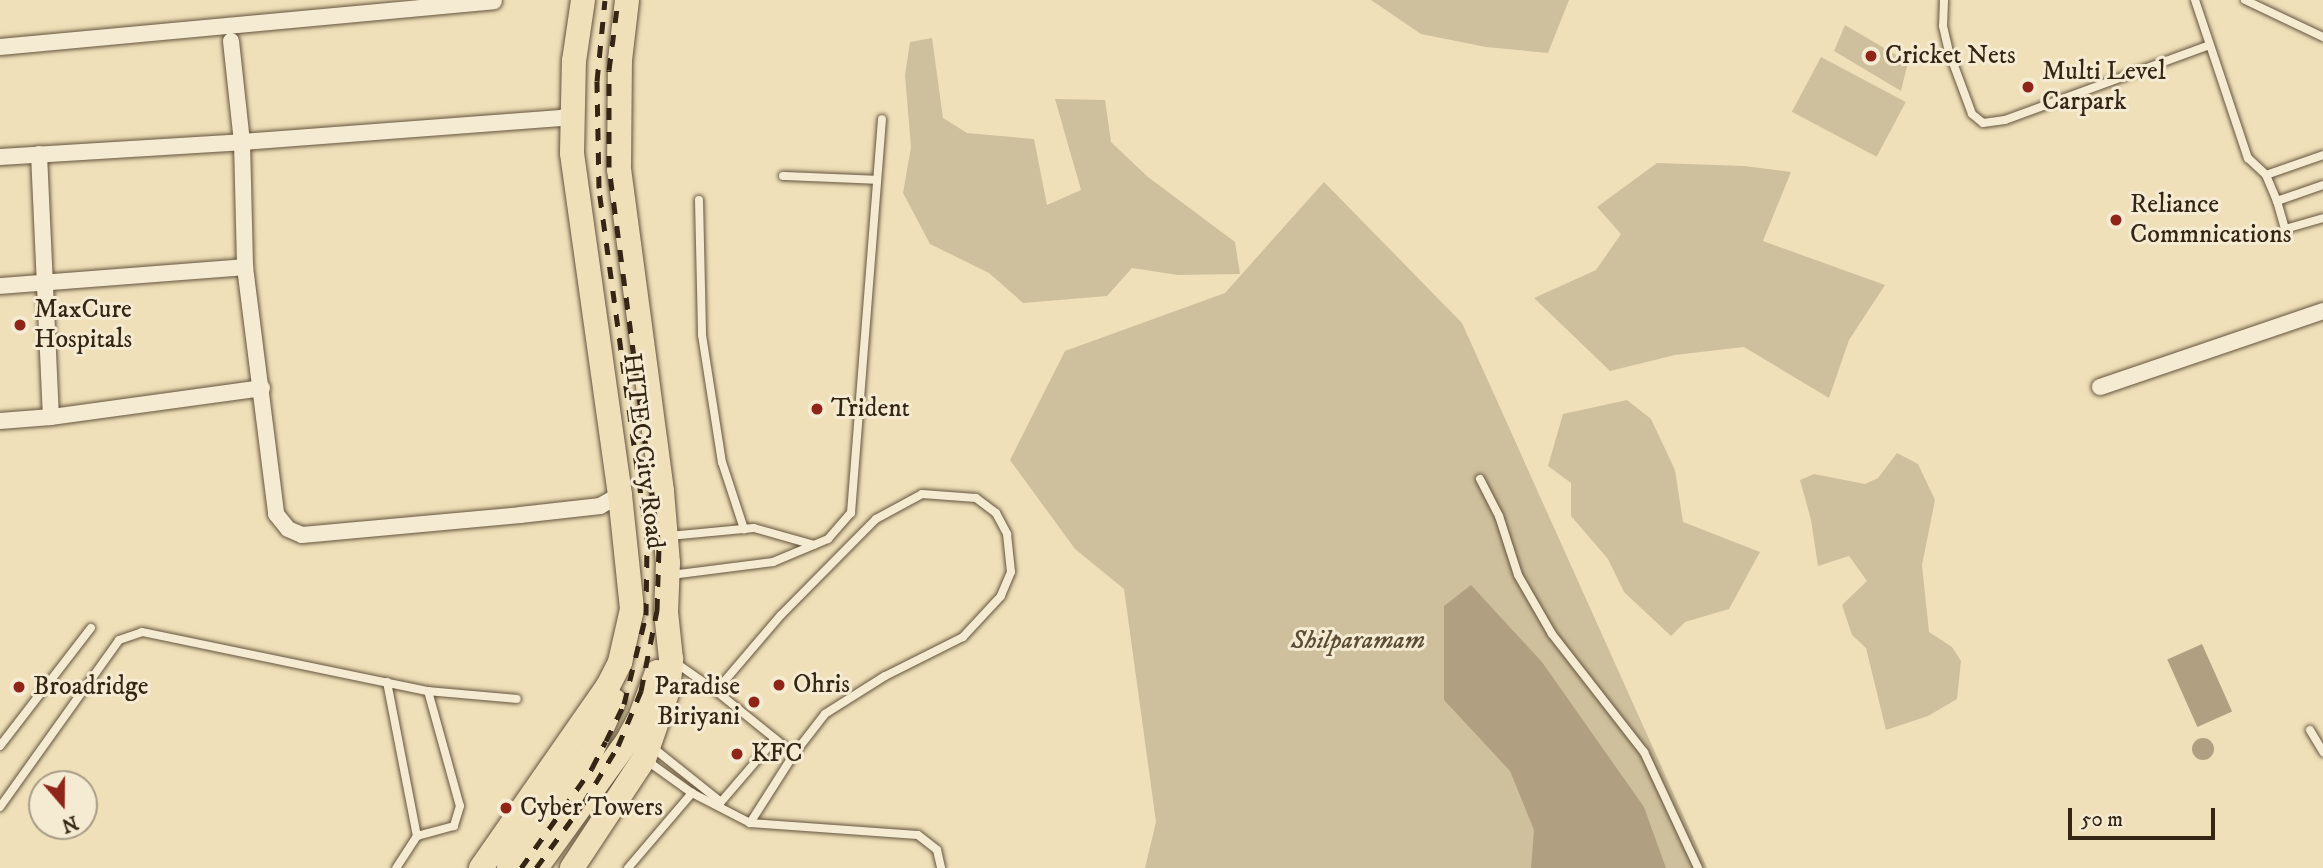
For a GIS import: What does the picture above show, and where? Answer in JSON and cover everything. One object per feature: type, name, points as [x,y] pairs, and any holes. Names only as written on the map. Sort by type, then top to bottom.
[{"type":"main road","name":"HITEC City Road","points":[[481,868],[608,686],[620,662],[632,609],[621,495],[572,153],[575,113],[574,61],[583,0]]},
{"type":"main road","name":"HITEC City Road","points":[[572,868],[640,749],[668,690],[671,659],[666,612],[669,575],[666,536],[619,169],[620,60],[627,0]]},
{"type":"main road","points":[[509,868],[592,750],[622,680],[628,658],[632,609]]},
{"type":"main road","points":[[536,868],[640,749],[640,718],[657,671],[666,612]]},
{"type":"street","points":[[0,47],[494,1]]},
{"type":"street","points":[[231,41],[242,142],[245,267],[276,513],[288,529],[302,535],[600,506],[621,495]]},
{"type":"street","points":[[0,157],[561,118],[575,113]]},
{"type":"street","points":[[39,154],[47,282],[51,417]]},
{"type":"street","points":[[0,286],[245,267]]},
{"type":"street","points":[[2100,387],[2323,311]]},
{"type":"street","points":[[0,421],[51,417],[262,388]]},
{"type":"lane","points":[[1944,0],[1943,26],[1949,51],[1972,114],[1983,123],[2005,120],[2210,45]]},
{"type":"lane","points":[[2195,0],[2248,158],[2266,175],[2285,229],[2323,218]]},
{"type":"lane","points":[[2245,0],[2323,37]]},
{"type":"lane","points":[[669,575],[773,562],[828,539],[851,513],[882,119]]},
{"type":"lane","points":[[2266,175],[2323,155]]},
{"type":"lane","points":[[783,176],[877,180]]},
{"type":"lane","points":[[2277,201],[2323,185]]},
{"type":"lane","points":[[699,200],[702,335],[722,462],[744,528]]},
{"type":"lane","points":[[1480,479],[1499,516],[1518,575],[1552,634],[1644,752],[1698,868]]},
{"type":"lane","points":[[716,691],[781,615],[876,519],[922,494],[976,498],[996,513],[1007,534],[1011,572],[1001,596],[963,637],[886,676],[825,713],[794,754],[750,823]]},
{"type":"lane","points":[[666,536],[754,528],[814,545]]},
{"type":"lane","points":[[0,746],[91,628]]},
{"type":"lane","points":[[0,807],[119,640],[142,632],[428,691],[517,699]]},
{"type":"lane","points":[[671,659],[716,691],[794,754]]},
{"type":"lane","points":[[387,682],[417,836]]},
{"type":"lane","points":[[396,868],[417,836],[454,827],[460,806],[428,691]]},
{"type":"lane","points":[[2310,730],[2323,752]]},
{"type":"lane","points":[[640,749],[721,802],[775,739]]},
{"type":"lane","points":[[640,749],[692,793],[750,823],[918,835],[937,850],[941,868]]},
{"type":"lane","points":[[628,868],[692,793]]},
{"type":"green space","points":[[1371,0],[1569,0],[1548,53],[1486,47],[1421,34]]},
{"type":"green space","name":"Cricket Nets","points":[[1845,25],[1908,62],[1901,91],[1834,51]]},
{"type":"green space","points":[[932,38],[943,118],[967,133],[1034,139],[1047,205],[1081,190],[1055,99],[1105,100],[1111,142],[1148,177],[1235,242],[1240,274],[1178,275],[1132,268],[1107,296],[1023,303],[989,273],[930,244],[903,193],[911,147],[905,75],[910,42]]},
{"type":"green space","points":[[1821,57],[1906,102],[1877,157],[1792,112]]},
{"type":"green space","points":[[1657,163],[1744,166],[1791,172],[1763,241],[1885,285],[1849,340],[1829,398],[1744,347],[1675,355],[1610,371],[1534,298],[1596,270],[1621,234],[1597,207]]},
{"type":"green space","name":"Shilparamam","points":[[1324,182],[1462,323],[1707,868],[1145,868],[1156,822],[1124,589],[1075,549],[1010,460],[1065,351],[1225,293]]},
{"type":"green space","points":[[1627,400],[1651,419],[1675,470],[1683,522],[1760,552],[1729,609],[1685,622],[1671,636],[1624,592],[1608,559],[1571,516],[1571,483],[1548,466],[1563,414]]},
{"type":"green space","points":[[1897,453],[1918,464],[1935,500],[1922,565],[1929,632],[1952,647],[1961,661],[1957,699],[1928,716],[1886,730],[1866,648],[1852,635],[1842,605],[1867,581],[1849,556],[1818,566],[1811,520],[1800,480],[1814,474],[1865,484],[1878,478]]},
{"type":"shaded area","points":[[1471,585],[1542,662],[1644,807],[1666,868],[1531,868],[1534,830],[1510,771],[1444,700],[1444,606]]},
{"type":"shaded area","points":[[2202,644],[2232,712],[2197,727],[2167,659]]},
{"type":"shaded area","points":[[2203,738],[2211,741],[2214,749],[2211,757],[2203,760],[2195,757],[2192,749],[2195,741]]},
{"type":"railway","points":[[521,868],[592,768],[606,741],[624,704],[646,615],[647,540],[599,188],[597,81],[605,0]]},
{"type":"railway","points":[[536,868],[583,804],[618,746],[641,691],[657,610],[659,547],[609,167],[609,70],[618,0]]},
{"type":"place","name":"Cricket Nets","points":[[1871,56]]},
{"type":"place","name":"Multi Level Carpark","points":[[2028,87]]},
{"type":"place","name":"Reliance Commnications","points":[[2116,220]]},
{"type":"place","name":"MaxCure Hospitals","points":[[20,325]]},
{"type":"place","name":"Trident","points":[[817,409]]},
{"type":"place","name":"Ohris","points":[[779,685]]},
{"type":"place","name":"Broadridge","points":[[19,687]]},
{"type":"place","name":"Paradise Biriyani","points":[[754,702]]},
{"type":"place","name":"KFC","points":[[737,754]]},
{"type":"place","name":"Cyber Towers","points":[[506,808]]}]
